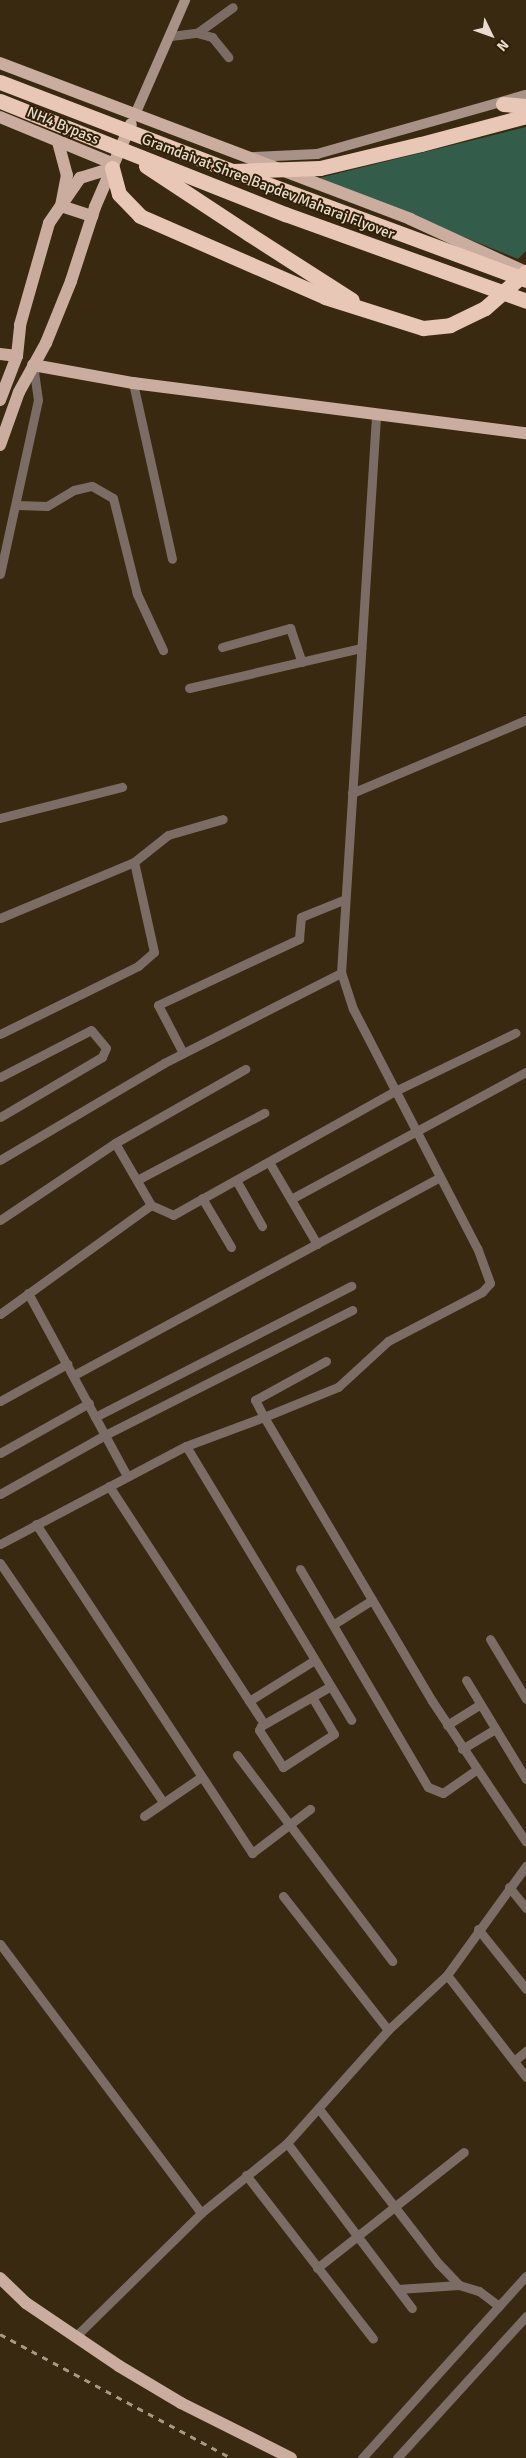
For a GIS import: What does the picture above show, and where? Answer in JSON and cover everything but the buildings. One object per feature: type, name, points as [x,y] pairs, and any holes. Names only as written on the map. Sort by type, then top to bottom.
[{"type":"highway","name":"Gramdaivat Shree Bapdev Maharaj Flyover","points":[[0,82],[292,194],[522,274]]},
{"type":"highway","name":"Gramdaivat Shree Bapdev Maharaj Flyover","points":[[0,101],[285,214],[526,301]]},
{"type":"highway","points":[[503,104],[526,106]]},
{"type":"highway","points":[[232,171],[320,168],[526,116]]},
{"type":"highway","points":[[118,148],[249,234],[384,318]]},
{"type":"highway","points":[[113,166],[119,194],[129,207],[154,224],[384,318],[432,328],[458,322],[485,308],[522,274]]},
{"type":"main road","points":[[0,62],[134,117],[410,219],[522,274]]},
{"type":"main road","name":"NH4 Bypass","points":[[0,117],[113,166]]},
{"type":"main road","points":[[0,445],[12,408],[71,281],[92,216],[134,117]]},
{"type":"main road","points":[[58,142],[67,175],[61,206],[92,216]]},
{"type":"main road","name":"NH4 Bypass","points":[[0,400],[4,378],[17,356],[39,246],[61,206],[80,178],[113,166]]},
{"type":"main road","points":[[0,354],[17,356]]},
{"type":"main road","points":[[33,365],[132,383],[376,416],[526,433]]},
{"type":"main road","points":[[0,2278],[76,2336],[180,2403],[291,2458]]},
{"type":"street","points":[[134,117],[171,36],[185,0]]},
{"type":"street","points":[[197,33],[232,7]]},
{"type":"street","points":[[171,36],[197,33],[212,37],[228,57]]},
{"type":"street","points":[[243,156],[287,159],[317,154],[503,104],[526,95]]},
{"type":"street","points":[[0,574],[17,505],[38,400],[33,365]]},
{"type":"street","points":[[132,383],[172,559]]},
{"type":"street","points":[[0,1544],[186,1446],[338,1387],[388,1341],[487,1288],[486,1268],[353,1009],[341,972],[343,900],[352,793],[376,416]]},
{"type":"street","points":[[17,505],[47,506],[74,490],[92,486],[113,498],[138,594],[163,650]]},
{"type":"street","points":[[222,647],[290,628],[302,662]]},
{"type":"street","points":[[189,688],[360,648]]},
{"type":"street","points":[[352,793],[526,720]]},
{"type":"street","points":[[0,818],[122,786]]},
{"type":"street","points":[[0,918],[134,862],[168,836],[224,819]]},
{"type":"street","points":[[0,1034],[138,966],[154,952],[134,862]]},
{"type":"street","points":[[183,1053],[158,1004],[299,938],[301,917],[343,900]]},
{"type":"street","points":[[0,1160],[183,1053],[341,972]]},
{"type":"street","points":[[0,1077],[91,1030],[106,1048],[102,1057],[0,1117]]},
{"type":"street","points":[[115,1143],[151,1205],[172,1215],[394,1092],[515,1033]]},
{"type":"street","points":[[0,1220],[115,1143],[245,1069]]},
{"type":"street","points":[[291,1199],[526,1072]]},
{"type":"street","points":[[137,1180],[264,1113]]},
{"type":"street","points":[[269,1162],[317,1244]]},
{"type":"street","points":[[74,1375],[440,1177]]},
{"type":"street","points":[[236,1180],[262,1226]]},
{"type":"street","points":[[202,1198],[231,1247]]},
{"type":"street","points":[[0,1314],[151,1205]]},
{"type":"street","points":[[95,1417],[351,1286]]},
{"type":"street","points":[[28,1293],[128,1476]]},
{"type":"street","points":[[0,1494],[105,1435],[352,1310]]},
{"type":"street","points":[[326,1361],[256,1400],[264,1417],[447,1725],[526,1842]]},
{"type":"street","points":[[0,1401],[67,1364]]},
{"type":"street","points":[[0,1453],[89,1403]]},
{"type":"street","points":[[186,1446],[312,1661],[350,1720]]},
{"type":"street","points":[[109,1486],[261,1719]]},
{"type":"street","points":[[36,1524],[200,1777],[252,1853],[310,1810]]},
{"type":"street","points":[[0,1563],[163,1802]]},
{"type":"street","points":[[300,1569],[428,1787],[444,1793],[476,1770]]},
{"type":"street","points":[[334,1624],[372,1600]]},
{"type":"street","points":[[490,1639],[526,1699]]},
{"type":"street","points":[[249,1701],[312,1661]]},
{"type":"street","points":[[466,1680],[526,1779]]},
{"type":"street","points":[[312,1697],[334,1734],[283,1767],[259,1730],[329,1686]]},
{"type":"street","points":[[447,1725],[480,1704]]},
{"type":"street","points":[[462,1749],[495,1729]]},
{"type":"street","points":[[237,1755],[392,1961]]},
{"type":"street","points":[[144,1816],[200,1777]]},
{"type":"street","points":[[76,2336],[201,2213],[287,2143],[388,2030],[447,1975],[509,1886],[526,1866]]},
{"type":"street","points":[[509,1886],[526,1908]]},
{"type":"street","points":[[283,1896],[388,2030]]},
{"type":"street","points":[[478,1930],[526,1989]]},
{"type":"street","points":[[0,1944],[201,2213]]},
{"type":"street","points":[[447,1975],[526,2076]]},
{"type":"street","points":[[514,2061],[526,2051]]},
{"type":"street","points":[[319,2109],[458,2285]]},
{"type":"street","points":[[287,2143],[356,2237],[412,2308]]},
{"type":"street","points":[[317,2268],[464,2152]]},
{"type":"street","points":[[246,2175],[372,2339]]},
{"type":"street","points":[[362,2458],[526,2276]]},
{"type":"street","points":[[398,2289],[458,2285],[479,2291],[499,2306]]},
{"type":"street","points":[[397,2458],[526,2316]]},
{"type":"green space","points":[[526,127],[526,251],[518,259],[319,178]]},
{"type":"railway","points":[[0,2334],[231,2458]]}]
